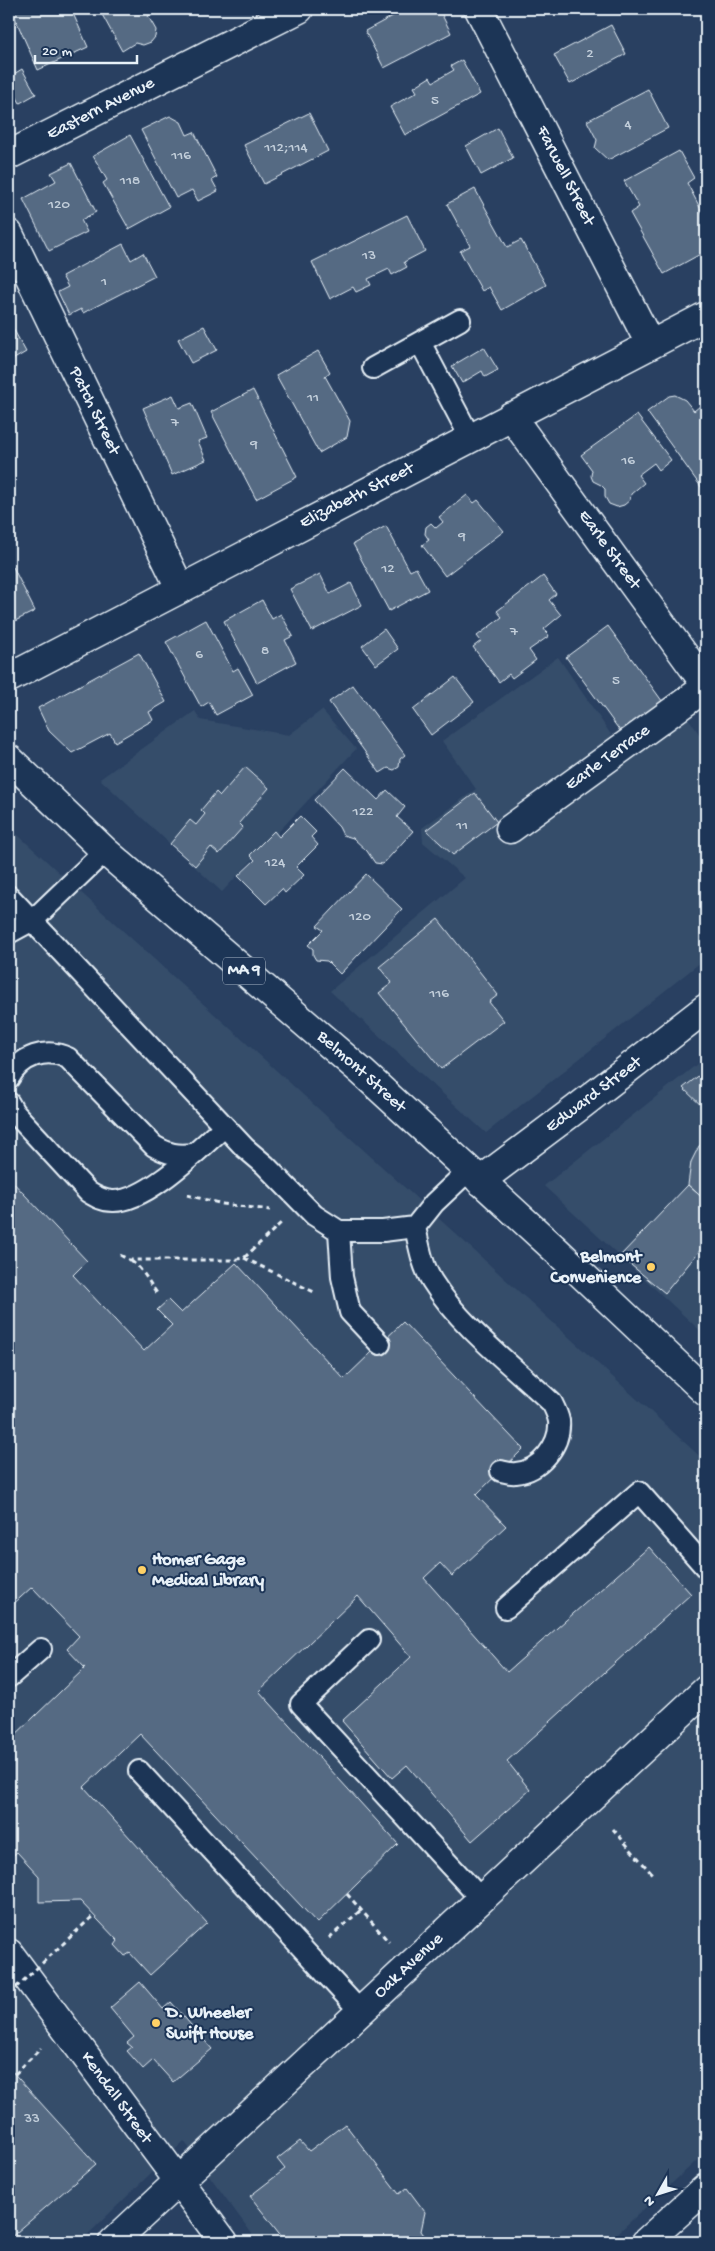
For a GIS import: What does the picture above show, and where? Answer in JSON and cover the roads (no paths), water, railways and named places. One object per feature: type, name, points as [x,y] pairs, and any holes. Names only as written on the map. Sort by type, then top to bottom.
[{"type":"main road","name":"Eastern Avenue","points":[[9,155],[299,9]]},
{"type":"main road","name":"Farwell Street","points":[[479,9],[650,344]]},
{"type":"main road","name":"Patch Street","points":[[9,234],[180,588]]},
{"type":"main road","name":"Elizabeth Street","points":[[9,678],[706,316]]},
{"type":"main road","name":"Earle Street","points":[[511,416],[706,686]]},
{"type":"main road","name":"Earle Terrace","points":[[510,829],[706,686]]},
{"type":"main road","name":"Belmont Street","points":[[9,759],[105,852],[362,1072],[706,1392]]},
{"type":"main road","name":"Edward Street","points":[[474,1175],[584,1104],[706,1008]]},
{"type":"main road","name":"Oak Avenue","points":[[113,2242],[177,2180],[706,1690]]},
{"type":"main road","name":"Kendall Street","points":[[9,1953],[224,2242]]},
{"type":"main road","points":[[646,2242],[706,2188]]},
{"type":"lane","points":[[373,368],[460,320]]},
{"type":"lane","points":[[420,342],[470,437]]},
{"type":"lane","points":[[9,933],[33,920],[105,852]]},
{"type":"lane","points":[[9,896],[224,1126],[314,1215],[339,1231],[383,1231],[415,1227],[434,1203],[474,1175]]},
{"type":"lane","points":[[9,1078],[12,1072],[28,1059],[42,1052],[60,1053],[68,1058],[154,1146],[166,1153],[178,1156],[193,1154]]},
{"type":"lane","points":[[9,1103],[14,1112],[88,1192],[100,1199],[114,1201],[141,1194],[152,1188],[224,1126]]},
{"type":"lane","points":[[415,1227],[422,1257],[432,1281],[470,1326],[552,1403],[559,1420],[557,1439],[554,1447],[546,1457],[526,1471],[514,1474],[501,1471]]},
{"type":"lane","points":[[339,1231],[342,1277],[350,1312],[380,1344]]},
{"type":"lane","points":[[506,1608],[639,1492],[706,1568]]},
{"type":"lane","points":[[369,1640],[301,1704],[481,1899]]},
{"type":"lane","points":[[9,1677],[40,1649]]},
{"type":"lane","points":[[139,1771],[360,2011]]},
{"type":"place","name":"Belmont Convenience","points":[[651,1267]]},
{"type":"place","name":"Homer Gage Medical Library","points":[[142,1570]]},
{"type":"place","name":"D. Wheeler Swift House","points":[[156,2023]]}]
